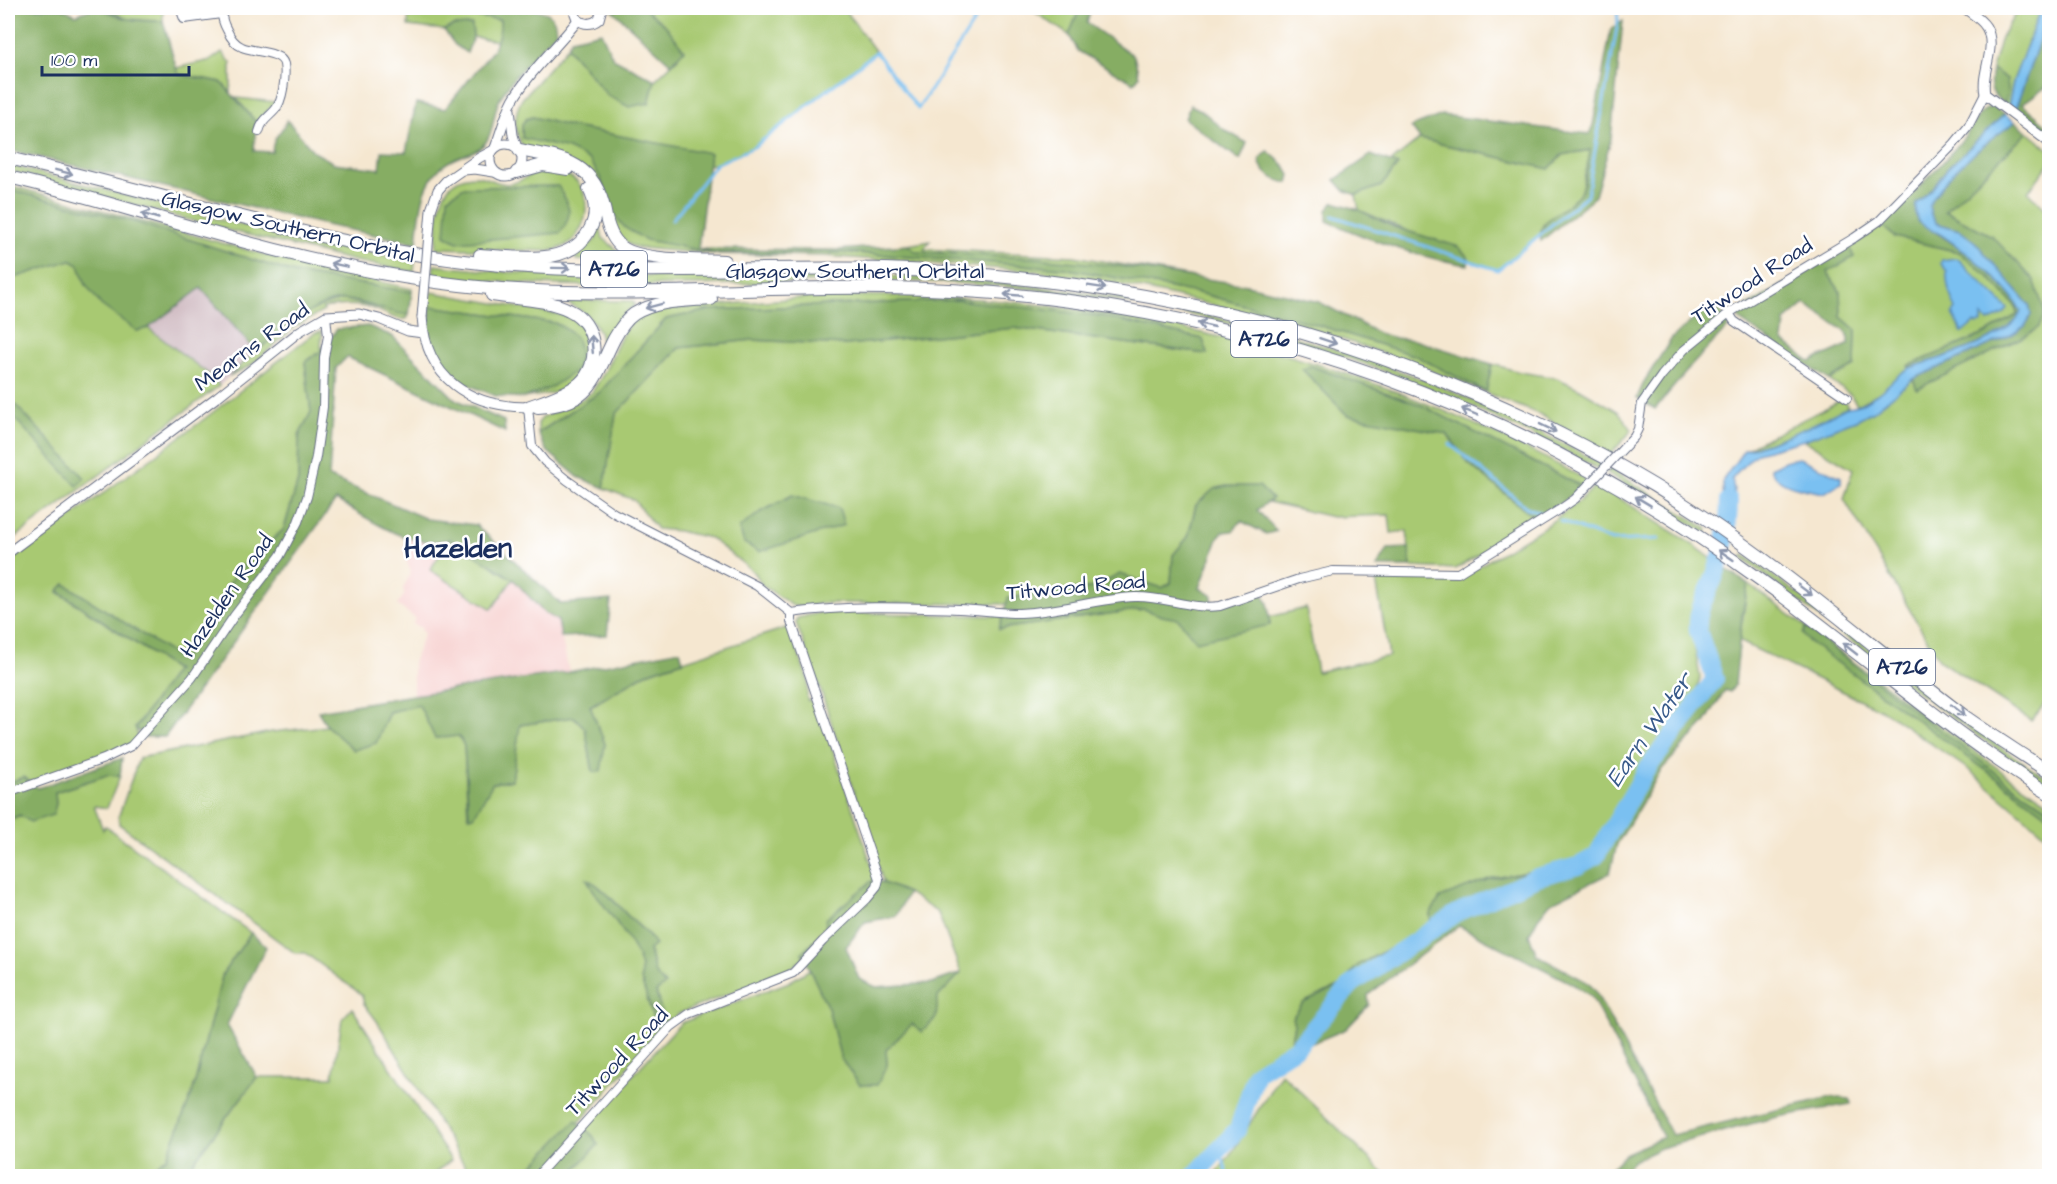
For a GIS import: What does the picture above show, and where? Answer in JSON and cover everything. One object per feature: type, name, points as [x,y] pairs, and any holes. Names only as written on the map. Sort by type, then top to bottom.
[{"type":"highway","points":[[518,149],[562,159],[582,169],[590,176],[601,196],[611,234],[620,245],[631,252],[652,256],[830,268]]},
{"type":"highway","name":"Glasgow Southern Orbital","points":[[8,158],[255,222],[398,252],[474,262],[553,268],[830,268],[926,271],[1065,283],[1191,304],[1292,330],[1424,374],[1512,410],[1630,470],[1758,555],[1971,720],[2049,773]]},
{"type":"highway","points":[[398,252],[541,257],[570,251],[586,236],[594,220],[594,203],[585,182],[567,169],[549,165],[536,165],[517,172]]},
{"type":"highway","name":"Glasgow Southern Orbital","points":[[8,177],[260,246],[396,276],[486,287],[578,292],[883,288],[1029,296],[1150,314],[1270,341],[1424,392],[1485,419],[1611,482],[1693,533],[1759,578],[1958,731],[2049,794]]},
{"type":"highway","points":[[396,276],[562,307],[586,322],[594,348],[589,372],[578,385],[528,407]]},
{"type":"highway","points":[[528,407],[560,406],[583,394],[597,378],[618,333],[632,316],[641,311],[662,304],[795,289]]},
{"type":"street","points":[[180,8],[184,19],[222,11],[227,31],[240,47],[276,56],[282,60],[284,80],[279,104],[261,123],[260,132]]},
{"type":"street","points":[[573,8],[574,16],[585,24],[595,22],[602,15],[602,8]]},
{"type":"street","points":[[1964,8],[1986,27],[1991,44],[1984,78],[1985,94],[2049,143]]},
{"type":"street","points":[[494,172],[489,162],[510,108],[527,80],[578,20]]},
{"type":"street","name":"Titwood Road","points":[[537,1176],[670,1027],[688,1014],[793,973],[877,887],[879,879],[790,613],[823,608],[1031,612],[1135,597],[1160,598],[1198,606],[1220,606],[1289,582],[1334,571],[1458,573],[1575,499],[1634,437],[1638,429],[1642,403],[1684,350],[1729,313],[1879,220],[1954,144],[1968,127],[1985,94]]},
{"type":"street","points":[[464,170],[484,169],[506,177],[517,172],[522,159],[510,122],[510,108]]},
{"type":"street","points":[[518,149],[506,144],[494,149],[438,190],[431,210],[422,317],[423,333],[433,361],[458,389],[493,405],[528,407],[532,446],[545,462],[567,480],[614,513],[757,586],[790,613]]},
{"type":"street","points":[[1729,313],[1734,321],[1847,398]]},
{"type":"street","name":"Mearns Road","points":[[8,553],[217,397],[300,331],[326,316],[358,314],[380,319],[408,331],[423,333]]},
{"type":"street","name":"Hazelden Road","points":[[8,793],[104,759],[131,746],[192,678],[234,616],[280,556],[298,522],[307,497],[316,457],[323,407],[324,357],[328,336],[326,316]]},
{"type":"shaded area","points":[[201,288],[256,352],[219,386],[215,379],[148,328]]},
{"type":"shaded area","points":[[450,538],[513,579],[543,612],[558,621],[569,672],[413,695],[413,663],[424,633],[421,631],[422,628],[413,624],[415,618],[397,605],[405,594],[403,589],[411,572],[403,552],[406,539],[438,542]]},
{"type":"green space","points":[[8,8],[62,8],[76,15],[100,8],[129,19],[163,21],[178,74],[221,82],[256,122],[254,151],[272,152],[276,138],[287,120],[314,152],[334,163],[380,169],[382,151],[406,152],[416,103],[445,109],[493,50],[498,39],[500,20],[438,11],[437,8],[514,8],[542,11],[553,18],[556,32],[516,75],[503,94],[486,142],[475,150],[454,159],[435,174],[424,195],[417,243],[330,226],[8,150]]},
{"type":"green space","points":[[104,8],[163,8],[163,21],[127,19]]},
{"type":"green space","points":[[409,8],[437,8],[438,11],[500,20],[501,28],[497,41],[473,37],[472,25],[453,26],[444,30],[408,26]]},
{"type":"green space","points":[[610,8],[644,8],[667,27],[684,50],[671,64]]},
{"type":"green space","points":[[644,8],[844,8],[876,52],[754,147],[716,164],[708,165],[709,153],[568,126],[533,117],[526,119],[522,124],[522,138],[567,148],[590,160],[600,177],[612,212],[681,247],[713,253],[855,253],[1063,268],[1203,294],[1318,325],[1416,356],[1486,392],[1492,364],[1520,372],[1557,378],[1619,412],[1632,430],[1610,455],[1541,415],[1417,365],[1304,326],[1096,279],[1035,271],[824,256],[713,254],[640,248],[630,245],[620,237],[613,226],[600,183],[522,145],[517,133],[516,122],[517,110],[522,99],[567,47],[608,96],[649,103],[655,80],[678,58],[667,27]]},
{"type":"green space","points":[[1029,8],[1080,8],[1069,35]]},
{"type":"green space","points":[[1080,8],[1098,8],[1090,12],[1087,23],[1134,56],[1139,76],[1134,83],[1078,51],[1069,35]]},
{"type":"green space","points":[[2019,8],[2041,8],[2014,79],[2008,106],[2004,104],[2007,79],[1992,69],[2001,37]]},
{"type":"green space","points":[[2049,12],[2049,85],[2022,104],[2049,127],[2049,135],[2015,110]]},
{"type":"green space","points":[[1623,21],[1611,139],[1595,196],[1541,241],[1543,226],[1578,196],[1586,174],[1590,150],[1562,155],[1549,169],[1420,139],[1411,127],[1442,115],[1589,134],[1593,125],[1611,29]]},
{"type":"green space","points":[[472,25],[473,37],[467,53],[455,45],[444,30],[453,26]]},
{"type":"green space","points":[[601,32],[613,58],[655,80],[649,103],[629,107],[608,96],[567,47],[571,39]]},
{"type":"green space","points":[[222,52],[231,63],[231,93],[221,82],[178,74],[176,68],[211,60]]},
{"type":"green space","points":[[1992,69],[2007,79],[2008,92],[2004,104],[1991,89]]},
{"type":"green space","points":[[236,98],[276,102],[256,122]]},
{"type":"green space","points":[[1190,105],[1201,110],[1223,129],[1247,143],[1240,160],[1185,119]]},
{"type":"green space","points":[[1993,107],[2005,114],[1947,169],[1932,189],[1916,204],[1919,222],[1976,260],[2002,285],[2021,311],[2010,327],[1988,340],[1945,358],[1909,368],[1908,366],[1987,333],[2017,315],[2017,308],[1989,277],[1959,252],[1895,237],[1880,224],[1945,159],[1980,114]]},
{"type":"green space","points":[[533,117],[568,126],[710,153],[698,249],[837,250],[908,245],[916,252],[1037,258],[1119,266],[1247,285],[1319,302],[1378,333],[1414,340],[1492,364],[1486,392],[1416,356],[1318,325],[1203,294],[1063,268],[855,253],[713,253],[646,240],[625,228],[612,212],[601,179],[590,160],[568,149],[522,138],[522,124],[526,119]]},
{"type":"green space","points":[[2015,122],[2028,132],[1945,211],[1992,236],[2034,280],[2045,313],[2039,327],[2027,335],[1917,389],[1913,379],[2011,335],[2025,326],[2031,316],[2029,305],[2018,292],[1959,230],[1936,223],[1929,206],[1956,170]]},
{"type":"green space","points":[[2028,132],[2050,150],[2049,164],[2028,192],[2050,213],[2050,698],[2031,721],[1940,661],[1844,499],[1853,469],[1804,440],[1875,410],[1913,379],[1917,388],[2039,327],[1992,236],[1945,211]]},
{"type":"green space","points":[[1420,139],[1549,169],[1562,155],[1591,150],[1580,195],[1543,225],[1540,234],[1498,270],[1469,260],[1468,257],[1359,210],[1356,195],[1381,186],[1398,165],[1391,162]]},
{"type":"green space","points":[[1268,151],[1284,165],[1290,175],[1288,183],[1274,178],[1263,170],[1259,160]]},
{"type":"green space","points":[[1371,155],[1398,165],[1381,186],[1356,195],[1344,190],[1335,180]]},
{"type":"green space","points":[[8,165],[233,223],[415,262],[414,272],[355,261],[219,228],[8,170]]},
{"type":"green space","points":[[538,172],[566,175],[574,179],[584,193],[586,210],[584,219],[577,235],[568,244],[549,251],[436,248],[439,212],[446,191],[453,183],[463,178],[476,176],[508,184]]},
{"type":"green space","points":[[8,185],[292,262],[412,289],[412,292],[294,273],[135,222],[8,189]]},
{"type":"green space","points":[[558,186],[569,210],[568,220],[560,233],[457,242],[445,235],[448,197],[464,187]]},
{"type":"green space","points":[[8,189],[135,222],[294,273],[412,292],[409,315],[353,301],[334,301],[298,319],[256,352],[201,288],[148,328],[137,331],[101,305],[86,285],[79,265],[70,260],[14,278],[8,277]]},
{"type":"green space","points":[[1334,202],[1359,210],[1394,227],[1459,247],[1468,257],[1468,265],[1396,248],[1327,221],[1327,210]]},
{"type":"green space","points":[[598,222],[603,238],[628,259],[636,262],[576,260],[576,256],[596,239]]},
{"type":"green space","points":[[1880,224],[1895,237],[1959,252],[1989,277],[2017,308],[2017,315],[1987,333],[1909,366],[1881,392],[1857,405],[1851,395],[1829,380],[1855,366],[1856,330],[1841,317],[1840,291],[1827,272],[1854,257],[1849,247],[1866,237]]},
{"type":"green space","points":[[930,241],[924,249],[1074,256],[1193,277],[1055,261],[916,252],[908,245]]},
{"type":"green space","points":[[1849,247],[1854,257],[1827,272],[1840,291],[1841,317],[1856,330],[1855,366],[1829,380],[1741,321],[1735,313]],"holes":[[[1805,304],[1845,331],[1850,344],[1810,362],[1783,341],[1785,321]]]},
{"type":"green space","points":[[70,260],[79,265],[86,285],[137,331],[148,328],[215,379],[219,386],[8,543],[8,277],[14,278]]},
{"type":"green space","points":[[434,265],[490,271],[603,276],[829,275],[953,279],[1084,293],[1150,304],[1278,333],[1405,373],[1505,415],[1602,464],[1598,469],[1444,394],[1368,365],[1291,340],[1132,303],[1052,291],[971,284],[890,281],[642,286],[528,284],[433,276]]},
{"type":"green space","points":[[431,292],[568,316],[582,326],[588,338],[589,357],[586,366],[581,374],[566,387],[552,393],[524,398],[550,388],[555,323],[430,306]]},
{"type":"green space","points":[[821,296],[932,296],[1033,304],[1116,316],[1198,332],[1278,352],[1357,377],[1435,407],[1511,441],[1587,480],[1581,486],[1421,405],[1311,366],[1436,431],[1447,434],[1469,464],[1536,519],[1456,569],[1411,567],[1407,531],[1391,533],[1389,515],[1332,517],[1268,502],[1271,500],[1196,505],[1188,537],[1173,555],[1171,582],[1162,588],[1120,574],[1096,587],[1009,598],[1007,604],[823,603],[804,607],[793,606],[762,585],[755,573],[710,538],[657,529],[634,500],[604,488],[616,414],[679,348],[752,340],[846,345],[1014,328],[1207,354],[1203,339],[958,300],[710,310],[666,319],[599,393],[538,433],[538,423],[543,417],[579,401],[592,392],[604,373],[624,331],[634,320],[653,311]]},
{"type":"green space","points":[[345,300],[409,315],[406,319],[398,319],[371,308],[344,305],[323,308],[324,311],[296,326],[250,366],[229,376],[282,329],[313,310]]},
{"type":"green space","points":[[561,300],[633,301],[635,305],[615,324],[602,349],[599,331],[590,318]]},
{"type":"green space","points":[[958,300],[1101,316],[1203,339],[1207,354],[1014,328],[846,345],[752,340],[679,348],[616,414],[604,488],[578,477],[546,450],[538,433],[599,393],[666,319],[710,310]]},
{"type":"green space","points":[[430,306],[555,323],[569,331],[577,341],[580,353],[577,370],[550,388],[524,398],[496,396],[464,383],[444,364],[429,340]]},
{"type":"green space","points":[[1708,307],[1721,312],[1729,326],[1655,409],[1637,398],[1645,380],[1672,338]]},
{"type":"green space","points":[[368,326],[392,336],[455,399],[504,421],[505,432],[347,357],[336,368],[329,477],[427,519],[476,525],[561,604],[611,600],[607,635],[561,637],[558,621],[543,612],[513,579],[450,539],[435,542],[405,537],[376,524],[336,500],[165,737],[145,737],[135,728],[176,670],[58,591],[65,584],[182,660],[237,571],[284,529],[298,481],[299,436],[311,412],[305,362],[321,351],[337,329]]},
{"type":"green space","points":[[322,331],[321,351],[305,362],[311,412],[299,436],[298,481],[284,529],[237,571],[182,661],[65,584],[58,592],[176,670],[136,728],[138,742],[32,783],[24,777],[8,783],[8,563],[199,423],[314,333]]},
{"type":"green space","points":[[1311,366],[1421,405],[1581,486],[1566,500],[1536,519],[1469,464],[1447,434],[1347,415],[1302,369]]},
{"type":"green space","points":[[8,397],[85,478],[77,486],[8,411]]},
{"type":"green space","points":[[1843,399],[1848,406],[1811,427],[1744,450]]},
{"type":"green space","points":[[1610,469],[1708,529],[1705,533],[1607,473]]},
{"type":"green space","points":[[1597,484],[1695,546],[1716,562],[1695,613],[1693,635],[1700,678],[1694,699],[1627,788],[1591,854],[1578,863],[1489,879],[1430,914],[1431,925],[1407,943],[1405,941],[1359,964],[1341,985],[1303,1003],[1294,1024],[1290,1047],[1254,1069],[1238,1119],[1227,1137],[1188,1176],[569,1176],[598,1145],[593,1136],[584,1128],[681,1023],[789,982],[810,969],[828,1008],[841,1059],[887,1065],[886,1050],[961,973],[938,913],[908,893],[884,884],[817,679],[796,623],[797,618],[823,612],[1003,616],[999,629],[1144,609],[1190,620],[1270,625],[1269,617],[1306,608],[1317,672],[1389,656],[1375,574],[1451,579],[1464,575],[1551,522],[1583,498]]},
{"type":"green space","points":[[1226,486],[1259,486],[1272,499],[1257,510],[1277,531],[1266,534],[1241,521],[1233,531],[1223,532],[1219,536],[1200,588],[1212,596],[1211,607],[1261,591],[1268,603],[1270,625],[1196,641],[1178,619],[1144,609],[999,629],[1008,598],[1095,587],[1120,574],[1162,588],[1171,583],[1173,555],[1188,537],[1196,505],[1214,489]]},
{"type":"green space","points":[[792,495],[839,508],[844,525],[759,552],[744,543],[739,528],[761,512]]},
{"type":"green space","points":[[450,538],[513,579],[492,609],[430,570]]},
{"type":"green space","points":[[1409,548],[1411,567],[1377,567],[1388,549]]},
{"type":"green space","points":[[1744,555],[1971,726],[2049,779],[2049,787],[1927,699],[1742,558]]},
{"type":"green space","points":[[1723,567],[1748,584],[1742,616],[1735,685],[1730,692],[1725,690],[1705,723],[1662,769],[1617,844],[1610,873],[1550,903],[1538,918],[1529,935],[1537,955],[1587,982],[1594,989],[1672,1135],[1830,1097],[1850,1099],[1851,1104],[1773,1118],[1661,1148],[1635,1160],[1617,1176],[1603,1176],[1625,1154],[1663,1137],[1591,996],[1571,983],[1459,926],[1368,995],[1369,1005],[1346,1029],[1310,1044],[1290,1047],[1294,1024],[1292,1018],[1303,1003],[1341,985],[1359,964],[1405,941],[1407,943],[1431,925],[1430,914],[1440,898],[1489,879],[1578,863],[1578,868],[1596,859],[1650,770],[1674,739],[1691,724],[1718,678],[1702,625],[1703,612]]},
{"type":"green space","points":[[1748,584],[2008,776],[2049,803],[2049,809],[2016,788],[1806,629],[1803,634],[1808,641],[2049,816],[2049,838],[1969,770],[1887,713],[1739,641]]},
{"type":"green space","points":[[789,627],[808,680],[807,700],[817,703],[877,881],[802,953],[804,958],[788,970],[678,1014],[665,1026],[649,949],[650,936],[588,880],[637,955],[641,967],[641,979],[658,1033],[579,1123],[576,1121],[523,1176],[478,1176],[475,1171],[468,1171],[377,1021],[364,1004],[362,995],[305,953],[295,953],[119,824],[119,815],[139,758],[272,732],[327,726],[354,750],[376,743],[389,712],[419,705],[435,738],[459,736],[464,746],[468,816],[493,783],[512,780],[519,725],[574,717],[585,728],[593,771],[605,744],[590,707],[646,673]]},
{"type":"green space","points":[[1806,628],[2016,788],[2049,809],[2049,816],[1808,641],[1803,634]]},
{"type":"green space","points":[[680,650],[683,661],[646,673],[590,706],[605,744],[601,771],[593,772],[585,728],[574,717],[520,725],[512,780],[493,783],[474,816],[469,817],[464,746],[459,736],[435,738],[419,705],[389,712],[376,743],[354,750],[327,726],[318,711],[569,672]]},
{"type":"green space","points":[[122,758],[120,776],[107,775],[55,792],[56,804],[53,815],[30,822],[20,815],[8,820],[8,783],[24,777],[38,788]]},
{"type":"green space","points":[[107,775],[120,776],[107,808],[94,806],[103,830],[105,826],[251,933],[223,973],[192,1094],[167,1158],[143,1176],[8,1176],[8,820],[56,804],[55,792]]},
{"type":"green space","points":[[587,879],[610,896],[655,945],[649,950],[655,974],[665,985],[656,992],[665,1026],[658,1033],[641,979],[641,967],[637,955]]},
{"type":"green space","points":[[874,879],[908,893],[896,916],[865,922],[846,947],[859,979],[876,987],[932,983],[961,973],[938,997],[936,1018],[922,1032],[912,1024],[886,1050],[887,1065],[877,1085],[860,1085],[841,1059],[828,1008],[802,953],[825,931],[826,919]]},
{"type":"green space","points":[[251,933],[266,947],[227,1025],[257,1077],[191,1165],[177,1176],[143,1176],[167,1157],[192,1094],[223,973]]},
{"type":"green space","points":[[352,1008],[451,1160],[431,1176],[177,1176],[191,1165],[257,1077],[333,1077],[342,1019]]},
{"type":"green space","points":[[1281,1073],[1387,1176],[1214,1176],[1229,1157]]},
{"type":"green space","points":[[576,1120],[593,1136],[598,1145],[569,1176],[523,1176]]},
{"type":"water","points":[[2041,8],[2049,8],[2049,12],[2015,110],[2008,106],[2014,79]]},
{"type":"water","points":[[2005,114],[2015,122],[1956,170],[1929,206],[1936,223],[1959,230],[1975,242],[2029,305],[2031,316],[2025,326],[2011,335],[1913,379],[1875,410],[1858,419],[1804,440],[1757,453],[1732,479],[1736,502],[1733,525],[1724,519],[1723,480],[1744,450],[1783,438],[1845,408],[1856,406],[1879,393],[1905,370],[1972,347],[2004,330],[2015,321],[2021,311],[2006,290],[1964,251],[1921,224],[1917,220],[1916,213],[1916,204],[1932,189],[1947,169]]},
{"type":"water","points":[[1957,258],[2008,309],[2004,314],[1988,322],[1982,315],[1982,323],[1974,323],[1962,333],[1953,313],[1956,309],[1949,290],[1947,271],[1941,264],[1942,260]]},
{"type":"water","points":[[1799,458],[1841,477],[1841,483],[1824,493],[1809,490],[1785,483],[1770,468],[1787,460]]},
{"type":"waterway","points":[[672,220],[716,164],[754,147],[876,52],[918,109],[983,8]]},
{"type":"waterway","points":[[1333,216],[1498,270],[1587,195],[1618,22],[1617,8]]},
{"type":"waterway","points":[[1450,444],[1526,507],[1541,513]]},
{"type":"waterway","name":"Earn Water","points":[[1194,1176],[1238,1129],[1256,1073],[1297,1047],[1352,984],[1457,913],[1537,877],[1578,866],[1596,856],[1647,769],[1715,679],[1698,631],[1698,623],[1700,610],[1723,550],[1729,500]]},
{"type":"waterway","points":[[1560,521],[1612,541],[1659,539]]},
{"type":"waterway","points":[[1220,1150],[1228,1176]]},
{"type":"district","name":"Hazelden","points":[[458,548]]}]
